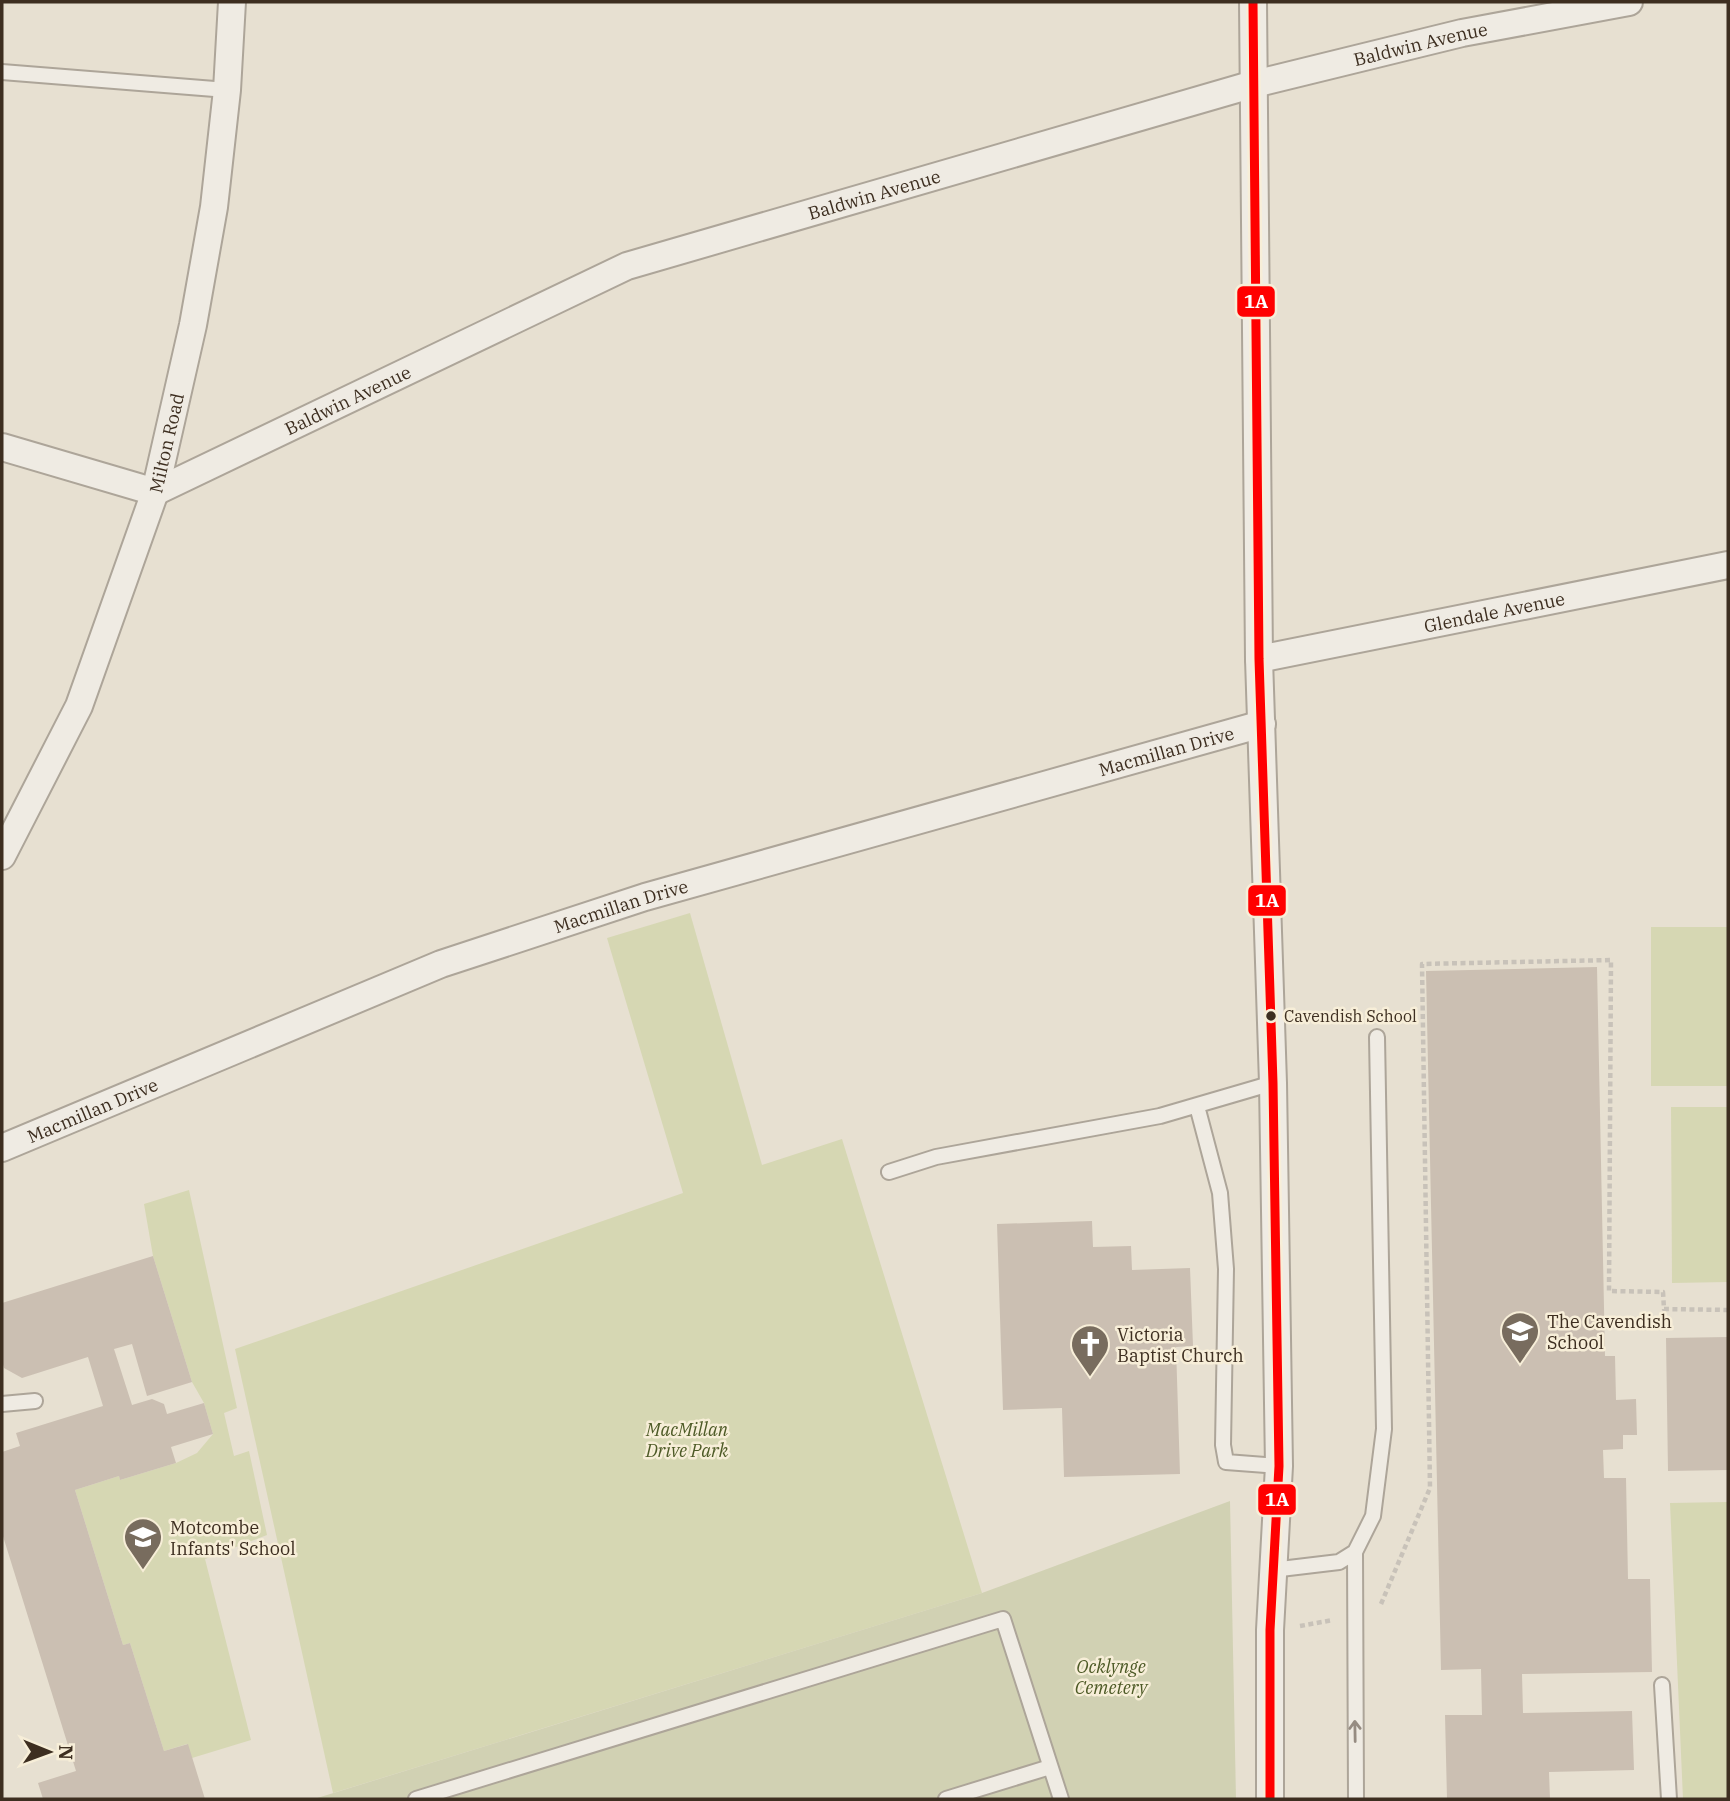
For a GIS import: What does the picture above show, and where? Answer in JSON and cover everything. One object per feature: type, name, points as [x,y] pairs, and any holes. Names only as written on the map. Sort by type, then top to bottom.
[{"type":"street","name":"Milton Road","points":[[2,856],[79,706],[155,492],[193,325],[214,207],[227,90],[232,2]]},
{"type":"street","points":[[1253,2],[1259,659],[1273,1083],[1279,1466],[1270,1630],[1270,1799]]},
{"type":"street","name":"Baldwin Avenue","points":[[155,492],[627,266],[1254,84],[1462,33],[1629,2]]},
{"type":"street","points":[[2,447],[155,492]]},
{"type":"street","name":"Glendale Avenue","points":[[1259,659],[1728,565]]},
{"type":"street","name":"Macmillan Drive","points":[[2,1148],[441,964],[645,897],[1262,724]]},
{"type":"lane","points":[[2,72],[227,90]]},
{"type":"lane","points":[[1356,1799],[1355,1552],[1373,1516],[1384,1429],[1377,1037]]},
{"type":"lane","points":[[889,1172],[936,1157],[1160,1116],[1273,1083]]},
{"type":"lane","points":[[1197,1106],[1220,1193],[1226,1269],[1223,1445],[1226,1462],[1279,1466]]},
{"type":"lane","points":[[2,1404],[35,1401]]},
{"type":"lane","points":[[1272,1570],[1339,1562],[1355,1552]]},
{"type":"lane","points":[[416,1799],[1003,1619],[1061,1799]]},
{"type":"lane","points":[[1662,1685],[1669,1799]]},
{"type":"lane","points":[[946,1799],[1050,1767]]},
{"type":"path","points":[[1270,1630],[1354,1617],[1378,1610],[1430,1488],[1422,964],[1611,960],[1609,1291],[1663,1292],[1664,1309],[1728,1310]]},
{"type":"green space","name":"MacMillan Drive Park","points":[[690,913],[762,1165],[842,1139],[982,1593],[333,1793],[235,1349],[683,1193],[607,938]]},
{"type":"green space","points":[[1651,927],[1728,927],[1728,1086],[1651,1086]]},
{"type":"green space","points":[[1671,1107],[1728,1107],[1728,1282],[1672,1283]]},
{"type":"green space","points":[[189,1190],[237,1408],[224,1413],[234,1456],[249,1451],[267,1535],[205,1559],[251,1740],[192,1758],[187,1744],[164,1751],[130,1643],[123,1645],[75,1490],[119,1476],[120,1480],[176,1463],[197,1453],[213,1434],[204,1403],[192,1382],[153,1256],[144,1204]]},
{"type":"green space","name":"Ocklynge Cemetery","points":[[1230,1501],[1236,1799],[314,1799],[982,1593]]},
{"type":"green space","points":[[1728,1502],[1728,1799],[1683,1799],[1670,1503]]},
{"type":"building","points":[[1597,967],[1605,1356],[1615,1356],[1616,1400],[1636,1399],[1637,1435],[1623,1435],[1623,1449],[1603,1450],[1604,1478],[1626,1478],[1628,1579],[1650,1579],[1652,1672],[1522,1674],[1523,1713],[1632,1711],[1634,1770],[1549,1772],[1550,1799],[1447,1799],[1445,1715],[1482,1715],[1481,1669],[1441,1670],[1426,971]]},
{"type":"building","name":"Victoria Baptist Church","points":[[1092,1221],[1093,1247],[1131,1246],[1132,1270],[1190,1268],[1193,1346],[1176,1347],[1180,1474],[1064,1477],[1062,1408],[1003,1410],[997,1224]]},
{"type":"building","points":[[153,1256],[192,1382],[147,1396],[132,1344],[114,1349],[132,1405],[152,1399],[164,1404],[167,1414],[204,1403],[213,1434],[171,1447],[176,1463],[120,1480],[119,1476],[75,1490],[123,1645],[130,1643],[164,1751],[188,1744],[205,1799],[43,1799],[38,1783],[76,1771],[2,1533],[2,1452],[20,1446],[16,1433],[103,1406],[88,1357],[22,1378],[4,1368],[2,1303]]},
{"type":"building","points":[[1728,1337],[1728,1470],[1668,1471],[1666,1338]]},
{"type":"transit line","name":"1A","points":[[1253,2],[1259,659],[1273,1083],[1279,1466],[1270,1630],[1270,1799]]},
{"type":"place","name":"Cavendish School","points":[[1271,1016]]},
{"type":"place","name":"The Cavendish School","points":[[1520,1365]]},
{"type":"place","name":"Victoria Baptist Church","points":[[1090,1378]]},
{"type":"place","name":"Motcombe Infants' School","points":[[143,1571]]}]
